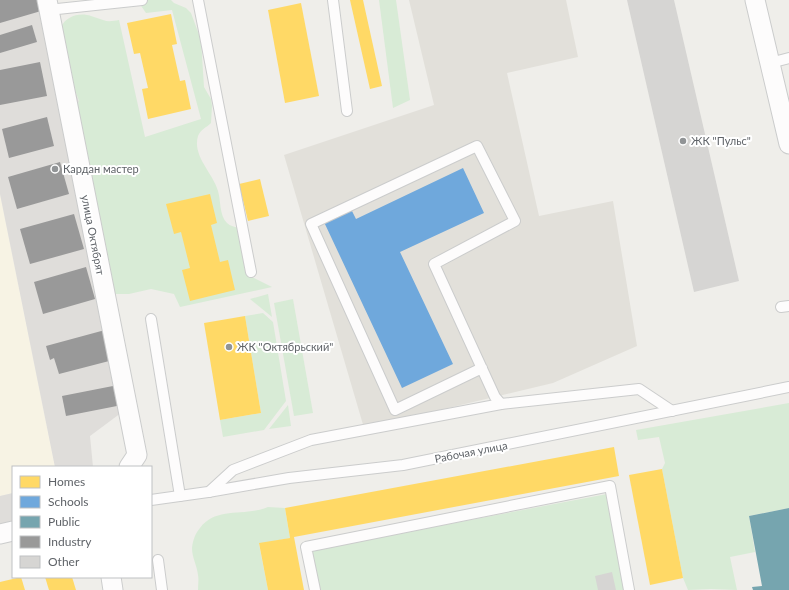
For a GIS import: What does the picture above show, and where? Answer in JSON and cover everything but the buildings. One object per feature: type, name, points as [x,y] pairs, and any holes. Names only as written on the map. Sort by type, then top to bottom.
[{"type":"street","points":[[755,0],[789,144]]},
{"type":"street","name":"улица Октябрят","points":[[47,5],[137,455],[130,466]]},
{"type":"street","points":[[0,534],[12,531]]},
{"type":"street","points":[[111,578],[113,590]]},
{"type":"lane","points":[[47,5],[142,0]]},
{"type":"lane","points":[[198,0],[251,272]]},
{"type":"lane","points":[[333,0],[347,111]]},
{"type":"lane","points":[[770,63],[789,58]]},
{"type":"lane","points":[[482,368],[395,410],[311,224],[477,146],[515,221],[434,264],[482,368],[495,397],[501,404]]},
{"type":"lane","points":[[151,319],[180,496]]},
{"type":"lane","name":"Рабочая улица","points":[[152,500],[289,478],[403,465],[789,387]]},
{"type":"lane","points":[[208,492],[233,470],[311,440],[501,404],[639,389],[672,411]]},
{"type":"lane","points":[[315,590],[306,547],[610,486],[629,590]]},
{"type":"lane","points":[[158,560],[162,590]]},
{"type":"shaded area","points":[[0,0],[55,0],[71,90],[76,93],[79,102],[76,107],[87,149],[133,404],[90,436],[93,466],[55,466],[0,194]]},
{"type":"shaded area","points":[[409,0],[566,0],[578,57],[507,73],[539,216],[613,201],[637,346],[553,383],[364,428],[284,155],[434,105]]},
{"type":"shaded area","points":[[0,194],[55,466],[12,466],[12,493],[0,496]]},
{"type":"shaded area","points":[[12,493],[12,533],[0,536],[0,496]]},
{"type":"green space","points":[[137,0],[171,0],[174,3],[186,8],[191,13],[201,40],[204,87],[211,99],[212,106],[211,123],[202,130],[198,136],[197,143],[200,157],[215,184],[219,195],[221,212],[224,220],[230,225],[239,228],[246,274],[272,287],[180,307],[174,294],[151,289],[129,294],[113,294],[87,173],[87,149],[76,107],[79,101],[76,93],[71,90],[61,27],[66,20],[82,14],[107,21],[119,20],[145,137],[201,119],[172,10],[146,13]]},
{"type":"green space","points":[[379,0],[396,0],[410,100],[393,108]]},
{"type":"green space","points":[[268,294],[272,317],[250,299]]},
{"type":"green space","points":[[293,299],[313,413],[294,416],[274,303]]},
{"type":"green space","points":[[263,313],[273,322],[286,401],[264,430],[223,437],[220,420],[261,413],[245,316]]},
{"type":"green space","points":[[789,403],[789,508],[749,516],[755,552],[730,557],[737,590],[688,590],[683,578],[662,469],[665,463],[659,437],[638,440],[636,430]]},
{"type":"green space","points":[[288,405],[291,426],[269,429]]},
{"type":"green space","points":[[607,494],[624,590],[320,590],[312,550]]},
{"type":"green space","points":[[268,507],[285,508],[290,538],[259,544],[268,590],[198,590],[197,568],[192,548],[194,537],[200,528],[207,521],[222,514],[259,510]]},
{"type":"place","name":"ЖК \"Пульс\"","points":[[683,141]]},
{"type":"place","name":"Кардан мастер","points":[[55,169]]},
{"type":"place","name":"ЖК \"Октябрьский\"","points":[[229,347]]}]
